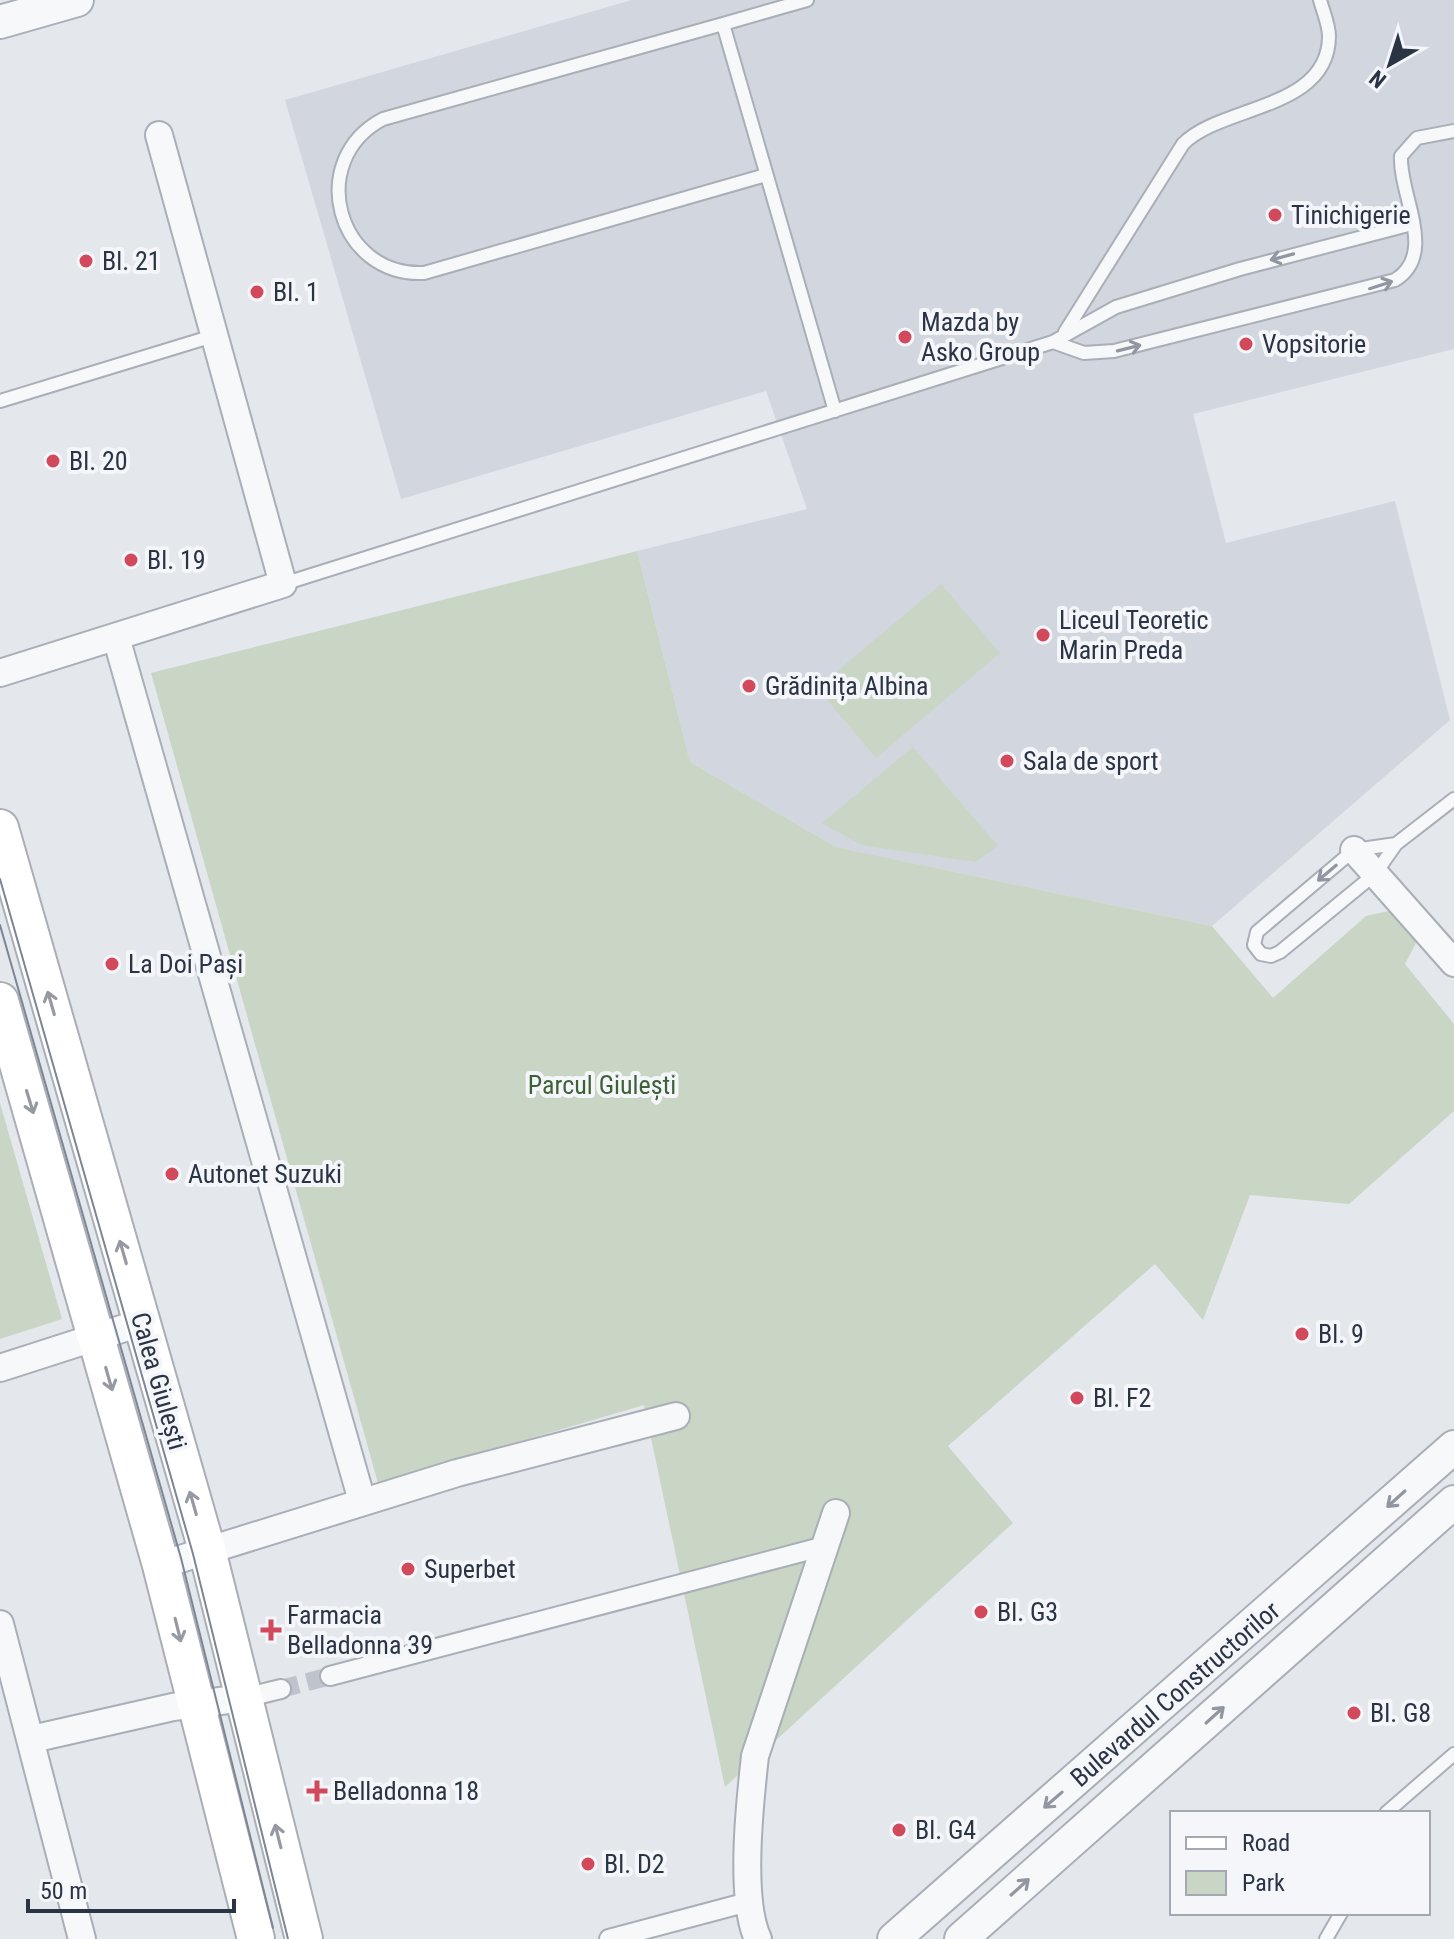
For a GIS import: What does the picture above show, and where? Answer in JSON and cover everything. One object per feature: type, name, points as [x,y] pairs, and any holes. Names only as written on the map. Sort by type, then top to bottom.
[{"type":"main road","name":"Calea Giulești","points":[[0,828],[207,1550],[304,1939]]},
{"type":"main road","name":"Calea Giulești","points":[[0,1001],[161,1565],[256,1939]]},
{"type":"street","points":[[0,22],[77,0]]},
{"type":"street","points":[[0,673],[283,584],[159,135]]},
{"type":"street","points":[[116,637],[362,1501]]},
{"type":"street","points":[[1354,850],[1454,963]]},
{"type":"street","points":[[0,1368],[143,1322]]},
{"type":"street","points":[[161,1565],[362,1501],[676,1416]]},
{"type":"street","name":"Bulevardul Constructorilor","points":[[894,1939],[1270,1612],[1454,1447]]},
{"type":"street","name":"Bulevardul Constructorilor","points":[[961,1939],[1454,1502]]},
{"type":"street","points":[[758,1939],[748,1902],[750,1794],[755,1756],[836,1513]]},
{"type":"street","points":[[330,1676],[825,1546]]},
{"type":"street","points":[[1270,1612],[1297,1642]]},
{"type":"street","points":[[0,1624],[82,1939]]},
{"type":"street","points":[[32,1739],[173,1707],[197,1706],[281,1689]]},
{"type":"street","points":[[609,1939],[748,1902]]},
{"type":"lane","points":[[766,175],[424,273],[402,274],[382,267],[351,236],[342,212],[338,188],[341,165],[349,146],[364,129],[383,119],[807,0]]},
{"type":"lane","points":[[1058,339],[1183,144],[1209,125],[1291,95],[1318,69],[1327,51],[1329,33],[1320,0]]},
{"type":"lane","points":[[723,24],[835,411]]},
{"type":"lane","points":[[1058,339],[1084,353],[1114,351],[1384,285],[1404,275],[1415,260],[1401,156],[1417,138],[1454,131]]},
{"type":"lane","points":[[283,584],[1058,339],[1116,307],[1240,269],[1412,224]]},
{"type":"lane","points":[[0,401],[213,336]]},
{"type":"lane","points":[[1396,844],[1354,850],[1257,932],[1254,945],[1261,954],[1271,956],[1280,952],[1375,874],[1396,844],[1454,799]]},
{"type":"lane","points":[[1388,1811],[1454,1754]]},
{"type":"lane","points":[[1326,1939],[1340,1915]]},
{"type":"shaded area","points":[[632,0],[1454,0],[1454,349],[1193,414],[1226,543],[1395,501],[1450,720],[1212,926],[836,847],[690,762],[637,551],[807,509],[766,391],[401,499],[285,100]]},
{"type":"green space","name":"Parcul Giulești","points":[[637,551],[690,762],[836,847],[1212,926],[1273,998],[1366,916],[1393,910],[1418,939],[1405,964],[1454,1024],[1454,1111],[1349,1204],[1250,1195],[1203,1320],[1155,1264],[948,1446],[1013,1523],[725,1787],[644,1405],[378,1483],[151,673]]},
{"type":"green space","points":[[941,584],[1000,653],[876,758],[817,688]]},
{"type":"green space","points":[[913,747],[998,846],[976,862],[861,845],[822,823]]},
{"type":"green space","points":[[0,1103],[62,1319],[0,1339]]},
{"type":"tunnel","points":[[281,1689],[330,1676]]},
{"type":"tram line","points":[[0,879],[193,1554],[288,1939]]},
{"type":"tram line","points":[[0,925],[181,1558],[273,1928]]},
{"type":"place","name":"Tinichigerie","points":[[1275,215]]},
{"type":"place","name":"Bl. 21","points":[[86,261]]},
{"type":"place","name":"Bl. 1","points":[[257,292]]},
{"type":"place","name":"Mazda by Asko Group","points":[[905,337]]},
{"type":"place","name":"Vopsitorie","points":[[1246,344]]},
{"type":"place","name":"Bl. 20","points":[[53,461]]},
{"type":"place","name":"Bl. 19","points":[[131,560]]},
{"type":"place","name":"Liceul Teoretic Marin Preda","points":[[1043,635]]},
{"type":"place","name":"Grădinița Albina","points":[[749,686]]},
{"type":"place","name":"Sala de sport","points":[[1007,761]]},
{"type":"place","name":"La Doi Pași","points":[[112,964]]},
{"type":"place","name":"Autonet Suzuki","points":[[172,1174]]},
{"type":"place","name":"Bl. 9","points":[[1302,1334]]},
{"type":"place","name":"Bl. F2","points":[[1077,1398]]},
{"type":"place","name":"Superbet","points":[[408,1569]]},
{"type":"place","name":"Bl. G3","points":[[981,1612]]},
{"type":"place","name":"Farmacia Belladonna 39","points":[[271,1630]]},
{"type":"place","name":"Bl. G8","points":[[1354,1713]]},
{"type":"place","name":"Belladonna 18","points":[[317,1791]]},
{"type":"place","name":"Bl. G4","points":[[899,1830]]},
{"type":"place","name":"Bl. D2","points":[[588,1864]]}]
